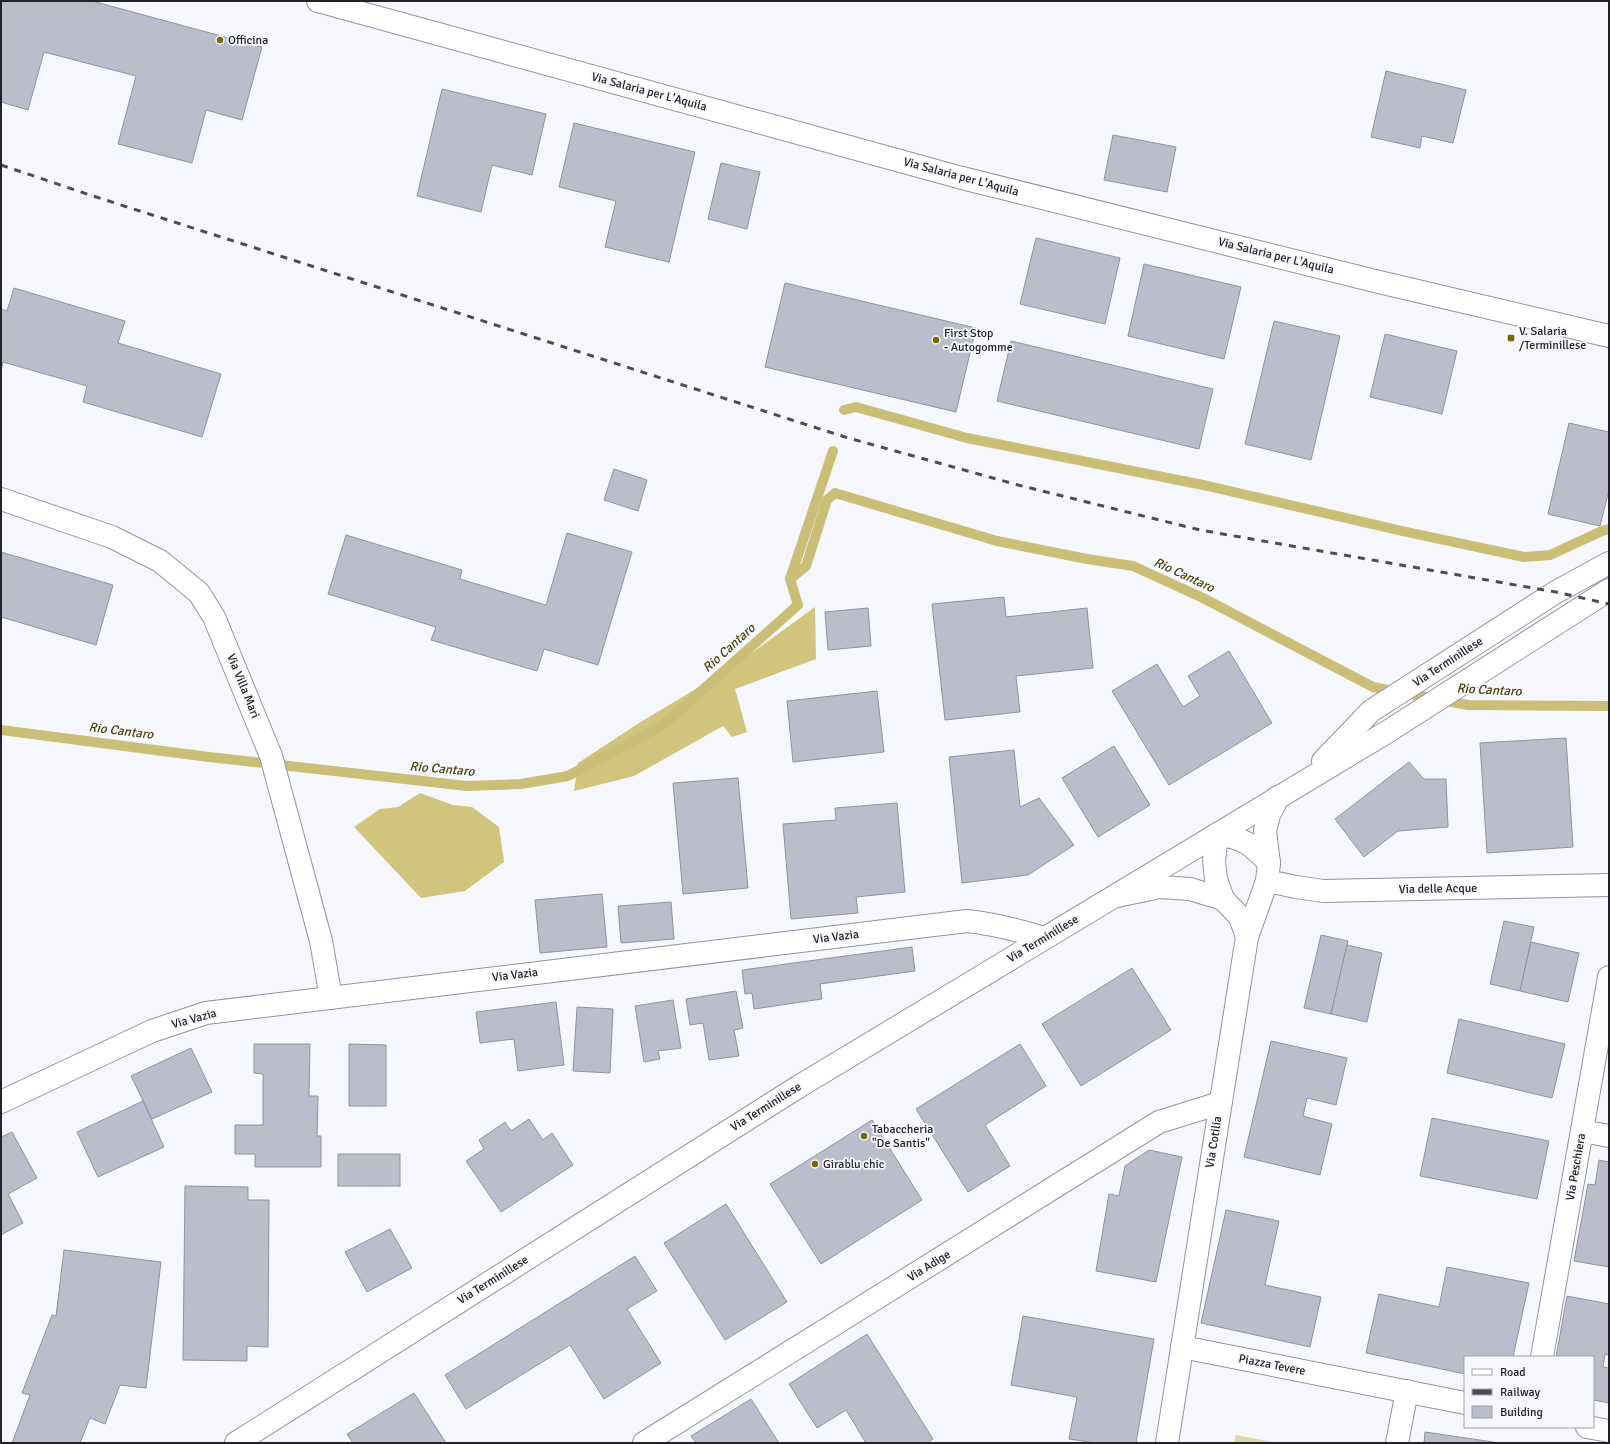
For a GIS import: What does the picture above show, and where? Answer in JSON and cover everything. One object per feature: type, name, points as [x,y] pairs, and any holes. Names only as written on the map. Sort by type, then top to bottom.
[{"type":"street","name":"Via Salaria per L'Aquila","points":[[328,2],[962,178],[1379,282],[1609,336]]},
{"type":"street","name":"Via Villa Mari","points":[[1,499],[112,537],[160,561],[199,593],[214,617],[271,756],[322,941],[331,998]]},
{"type":"street","name":"Via Terminillese","points":[[1303,782],[1371,711],[1556,592],[1609,563]]},
{"type":"street","name":"Via Terminillese","points":[[236,1443],[798,1087],[1387,732],[1609,590]]},
{"type":"street","points":[[1247,937],[1268,872],[1265,831],[1269,815],[1278,797]]},
{"type":"street","points":[[1247,937],[1240,917],[1223,899],[1216,879],[1214,861],[1217,834],[1235,837],[1253,846],[1268,872]]},
{"type":"street","name":"Via delle Acque","points":[[1268,872],[1296,887],[1323,891],[1609,885]]},
{"type":"street","points":[[1114,896],[1160,887],[1190,889],[1223,899]]},
{"type":"street","name":"Via Vazia","points":[[1,1102],[152,1031],[206,1013],[967,921],[1011,928],[1044,938]]},
{"type":"street","name":"Via Cotilia","points":[[1182,1347],[1247,937]]},
{"type":"street","name":"Via Peschiera","points":[[1542,1356],[1609,977]]},
{"type":"street","name":"Via Adige","points":[[644,1443],[1160,1122],[1220,1103]]},
{"type":"street","points":[[1582,1131],[1609,1136]]},
{"type":"street","points":[[1166,1443],[1182,1347]]},
{"type":"street","name":"Piazza Tevere","points":[[1182,1347],[1464,1403]]},
{"type":"street","points":[[1397,1443],[1407,1391]]},
{"type":"street","points":[[1592,1428],[1609,1431]]},
{"type":"shaded area","points":[[815,607],[816,659],[735,689],[747,732],[732,737],[723,726],[634,776],[574,791],[578,763],[639,723],[731,668]]},
{"type":"shaded area","points":[[420,793],[453,805],[472,807],[499,827],[504,862],[465,891],[421,898],[354,827],[380,809],[398,807]]},
{"type":"shaded area","points":[[1236,1435],[1277,1443],[1234,1443]]},
{"type":"building","points":[[1,1],[92,1],[262,47],[242,120],[206,110],[192,163],[118,144],[136,76],[44,52],[28,110],[1,102]]},
{"type":"building","points":[[1386,71],[1466,90],[1453,143],[1422,136],[1420,148],[1371,137]]},
{"type":"building","points":[[442,89],[546,114],[532,175],[492,165],[481,212],[417,196]]},
{"type":"building","points":[[574,123],[695,152],[669,262],[605,247],[616,201],[559,187]]},
{"type":"building","points":[[1113,135],[1176,147],[1167,192],[1104,180]]},
{"type":"building","points":[[721,163],[760,172],[747,229],[708,219]]},
{"type":"building","points":[[1036,238],[1120,258],[1105,324],[1020,304]]},
{"type":"building","points":[[1144,264],[1241,287],[1224,359],[1128,336]]},
{"type":"building","points":[[785,283],[976,328],[956,412],[765,367]]},
{"type":"building","points":[[14,288],[125,321],[118,343],[221,374],[202,437],[83,402],[87,386],[3,362],[1,370],[1,309],[7,311]]},
{"type":"building","points":[[1274,321],[1340,336],[1311,460],[1245,444]]},
{"type":"building","points":[[1385,334],[1457,351],[1442,414],[1370,397]]},
{"type":"building","points":[[1011,341],[1213,389],[1199,449],[997,401]]},
{"type":"building","points":[[1569,423],[1609,432],[1609,490],[1600,526],[1548,514]]},
{"type":"building","points":[[614,469],[647,480],[638,511],[604,500]]},
{"type":"building","points":[[567,533],[632,552],[598,665],[544,649],[537,671],[431,640],[436,627],[328,594],[346,535],[462,570],[460,579],[546,605]]},
{"type":"building","points":[[1,552],[113,585],[96,645],[1,617]]},
{"type":"building","points":[[1004,597],[1006,617],[1087,608],[1093,668],[1016,676],[1020,712],[945,720],[932,604]]},
{"type":"building","points":[[868,608],[871,646],[828,650],[825,612]]},
{"type":"building","points":[[1229,651],[1272,723],[1169,785],[1112,691],[1157,664],[1183,707],[1200,696],[1188,676]]},
{"type":"building","points":[[877,691],[884,752],[793,762],[787,701]]},
{"type":"building","points":[[1566,738],[1573,847],[1487,853],[1480,743]]},
{"type":"building","points":[[1114,746],[1150,805],[1098,837],[1062,778]]},
{"type":"building","points":[[1014,750],[1020,807],[1039,798],[1074,845],[1028,875],[962,883],[949,757]]},
{"type":"building","points":[[1409,762],[1424,779],[1446,779],[1448,827],[1398,831],[1364,857],[1335,819]]},
{"type":"building","points":[[738,778],[748,888],[683,894],[673,783]]},
{"type":"building","points":[[897,803],[905,892],[856,897],[858,913],[791,919],[783,824],[836,820],[835,808]]},
{"type":"building","points":[[602,894],[607,947],[540,953],[535,900]]},
{"type":"building","points":[[671,902],[674,939],[621,943],[618,906]]},
{"type":"building","points":[[1504,921],[1534,927],[1520,991],[1490,984]]},
{"type":"building","points":[[1321,935],[1348,941],[1331,1014],[1304,1008]]},
{"type":"building","points":[[1531,942],[1579,953],[1568,1002],[1520,991]]},
{"type":"building","points":[[1347,945],[1382,953],[1367,1022],[1331,1014]]},
{"type":"building","points":[[912,947],[915,971],[820,984],[822,999],[754,1009],[752,993],[745,994],[742,970]]},
{"type":"building","points":[[1132,968],[1171,1030],[1081,1086],[1042,1024]]},
{"type":"building","points":[[736,991],[743,1028],[734,1030],[739,1056],[709,1060],[703,1023],[690,1025],[686,999]]},
{"type":"building","points":[[673,1000],[681,1048],[658,1051],[660,1059],[644,1062],[635,1006]]},
{"type":"building","points":[[556,1002],[564,1065],[518,1071],[514,1039],[480,1043],[476,1012]]},
{"type":"building","points":[[577,1007],[613,1009],[610,1073],[573,1071]]},
{"type":"building","points":[[1459,1019],[1565,1044],[1552,1098],[1447,1073]]},
{"type":"building","points":[[1271,1041],[1347,1058],[1336,1105],[1307,1098],[1303,1116],[1332,1124],[1320,1175],[1244,1157]]},
{"type":"building","points":[[254,1044],[310,1044],[309,1096],[318,1096],[317,1136],[321,1136],[321,1167],[255,1167],[255,1154],[235,1154],[235,1125],[263,1125],[263,1074],[254,1073]]},
{"type":"building","points":[[349,1044],[386,1045],[386,1106],[349,1106]]},
{"type":"building","points":[[1020,1044],[1046,1086],[985,1125],[1010,1166],[968,1192],[916,1109]]},
{"type":"building","points":[[191,1048],[212,1092],[152,1119],[131,1076]]},
{"type":"building","points":[[143,1101],[164,1147],[98,1177],[77,1132]]},
{"type":"building","points":[[1432,1118],[1549,1141],[1537,1199],[1420,1176]]},
{"type":"building","points":[[529,1119],[543,1140],[552,1133],[573,1165],[501,1212],[466,1161],[484,1149],[479,1140],[505,1122],[511,1131]]},
{"type":"building","points":[[872,1120],[922,1200],[821,1264],[770,1184]]},
{"type":"building","points":[[12,1132],[37,1178],[8,1194],[23,1223],[1,1235],[1,1137]]},
{"type":"building","points":[[1149,1150],[1182,1157],[1156,1282],[1096,1271],[1109,1194],[1119,1196],[1125,1166]]},
{"type":"building","points":[[338,1154],[400,1154],[400,1186],[338,1186]]},
{"type":"building","points":[[1599,1160],[1609,1162],[1609,1267],[1574,1261],[1588,1184],[1595,1185]]},
{"type":"building","points":[[185,1186],[248,1187],[248,1200],[269,1200],[268,1347],[247,1346],[247,1361],[183,1360]]},
{"type":"building","points":[[726,1204],[787,1302],[725,1340],[664,1243]]},
{"type":"building","points":[[1226,1210],[1279,1221],[1265,1285],[1321,1297],[1310,1347],[1201,1323]]},
{"type":"building","points":[[390,1229],[412,1268],[367,1292],[345,1252]]},
{"type":"building","points":[[64,1250],[161,1262],[146,1388],[120,1385],[105,1424],[90,1418],[80,1443],[12,1443],[30,1395],[22,1393],[52,1315],[56,1316]]},
{"type":"building","points":[[635,1256],[657,1291],[627,1309],[661,1363],[604,1399],[570,1345],[466,1409],[445,1375]]},
{"type":"building","points":[[1447,1267],[1529,1283],[1513,1356],[1464,1356],[1464,1374],[1366,1353],[1379,1294],[1439,1307]]},
{"type":"building","points":[[1567,1296],[1609,1304],[1609,1355],[1605,1354],[1603,1367],[1609,1368],[1609,1403],[1594,1400],[1594,1356],[1556,1356]]},
{"type":"building","points":[[1023,1316],[1154,1339],[1136,1443],[1095,1443],[1069,1439],[1077,1397],[1011,1385]]},
{"type":"building","points":[[867,1334],[933,1439],[927,1443],[866,1443],[846,1410],[817,1428],[789,1384]]},
{"type":"building","points":[[414,1393],[446,1443],[353,1443],[347,1434]]},
{"type":"building","points":[[751,1399],[779,1443],[696,1443],[691,1436]]},
{"type":"building","points":[[1425,1432],[1500,1443],[1424,1443]]},
{"type":"waterway","name":"Rio Cantaro","points":[[844,410],[856,407],[967,438],[1208,486],[1402,531],[1524,557],[1550,555],[1609,529]]},
{"type":"waterway","name":"Rio Cantaro","points":[[790,579],[833,451]]},
{"type":"waterway","name":"Rio Cantaro","points":[[1,730],[209,757],[467,786],[521,784],[568,776],[663,725],[798,605],[790,579],[806,566],[827,500],[835,493],[997,541],[1087,559],[1133,566],[1203,598],[1373,687],[1468,705],[1609,706]]},
{"type":"railway","points":[[1,165],[93,196],[845,437],[1018,485],[1200,530],[1556,592],[1609,604]]},
{"type":"place","name":"Officina","points":[[220,40]]},
{"type":"place","name":"V. Salaria /Terminillese","points":[[1511,338]]},
{"type":"place","name":"First Stop - Autogomme","points":[[936,340]]},
{"type":"place","name":"Tabaccheria \"De Santis\"","points":[[864,1136]]},
{"type":"place","name":"Girablu chic","points":[[815,1164]]}]
